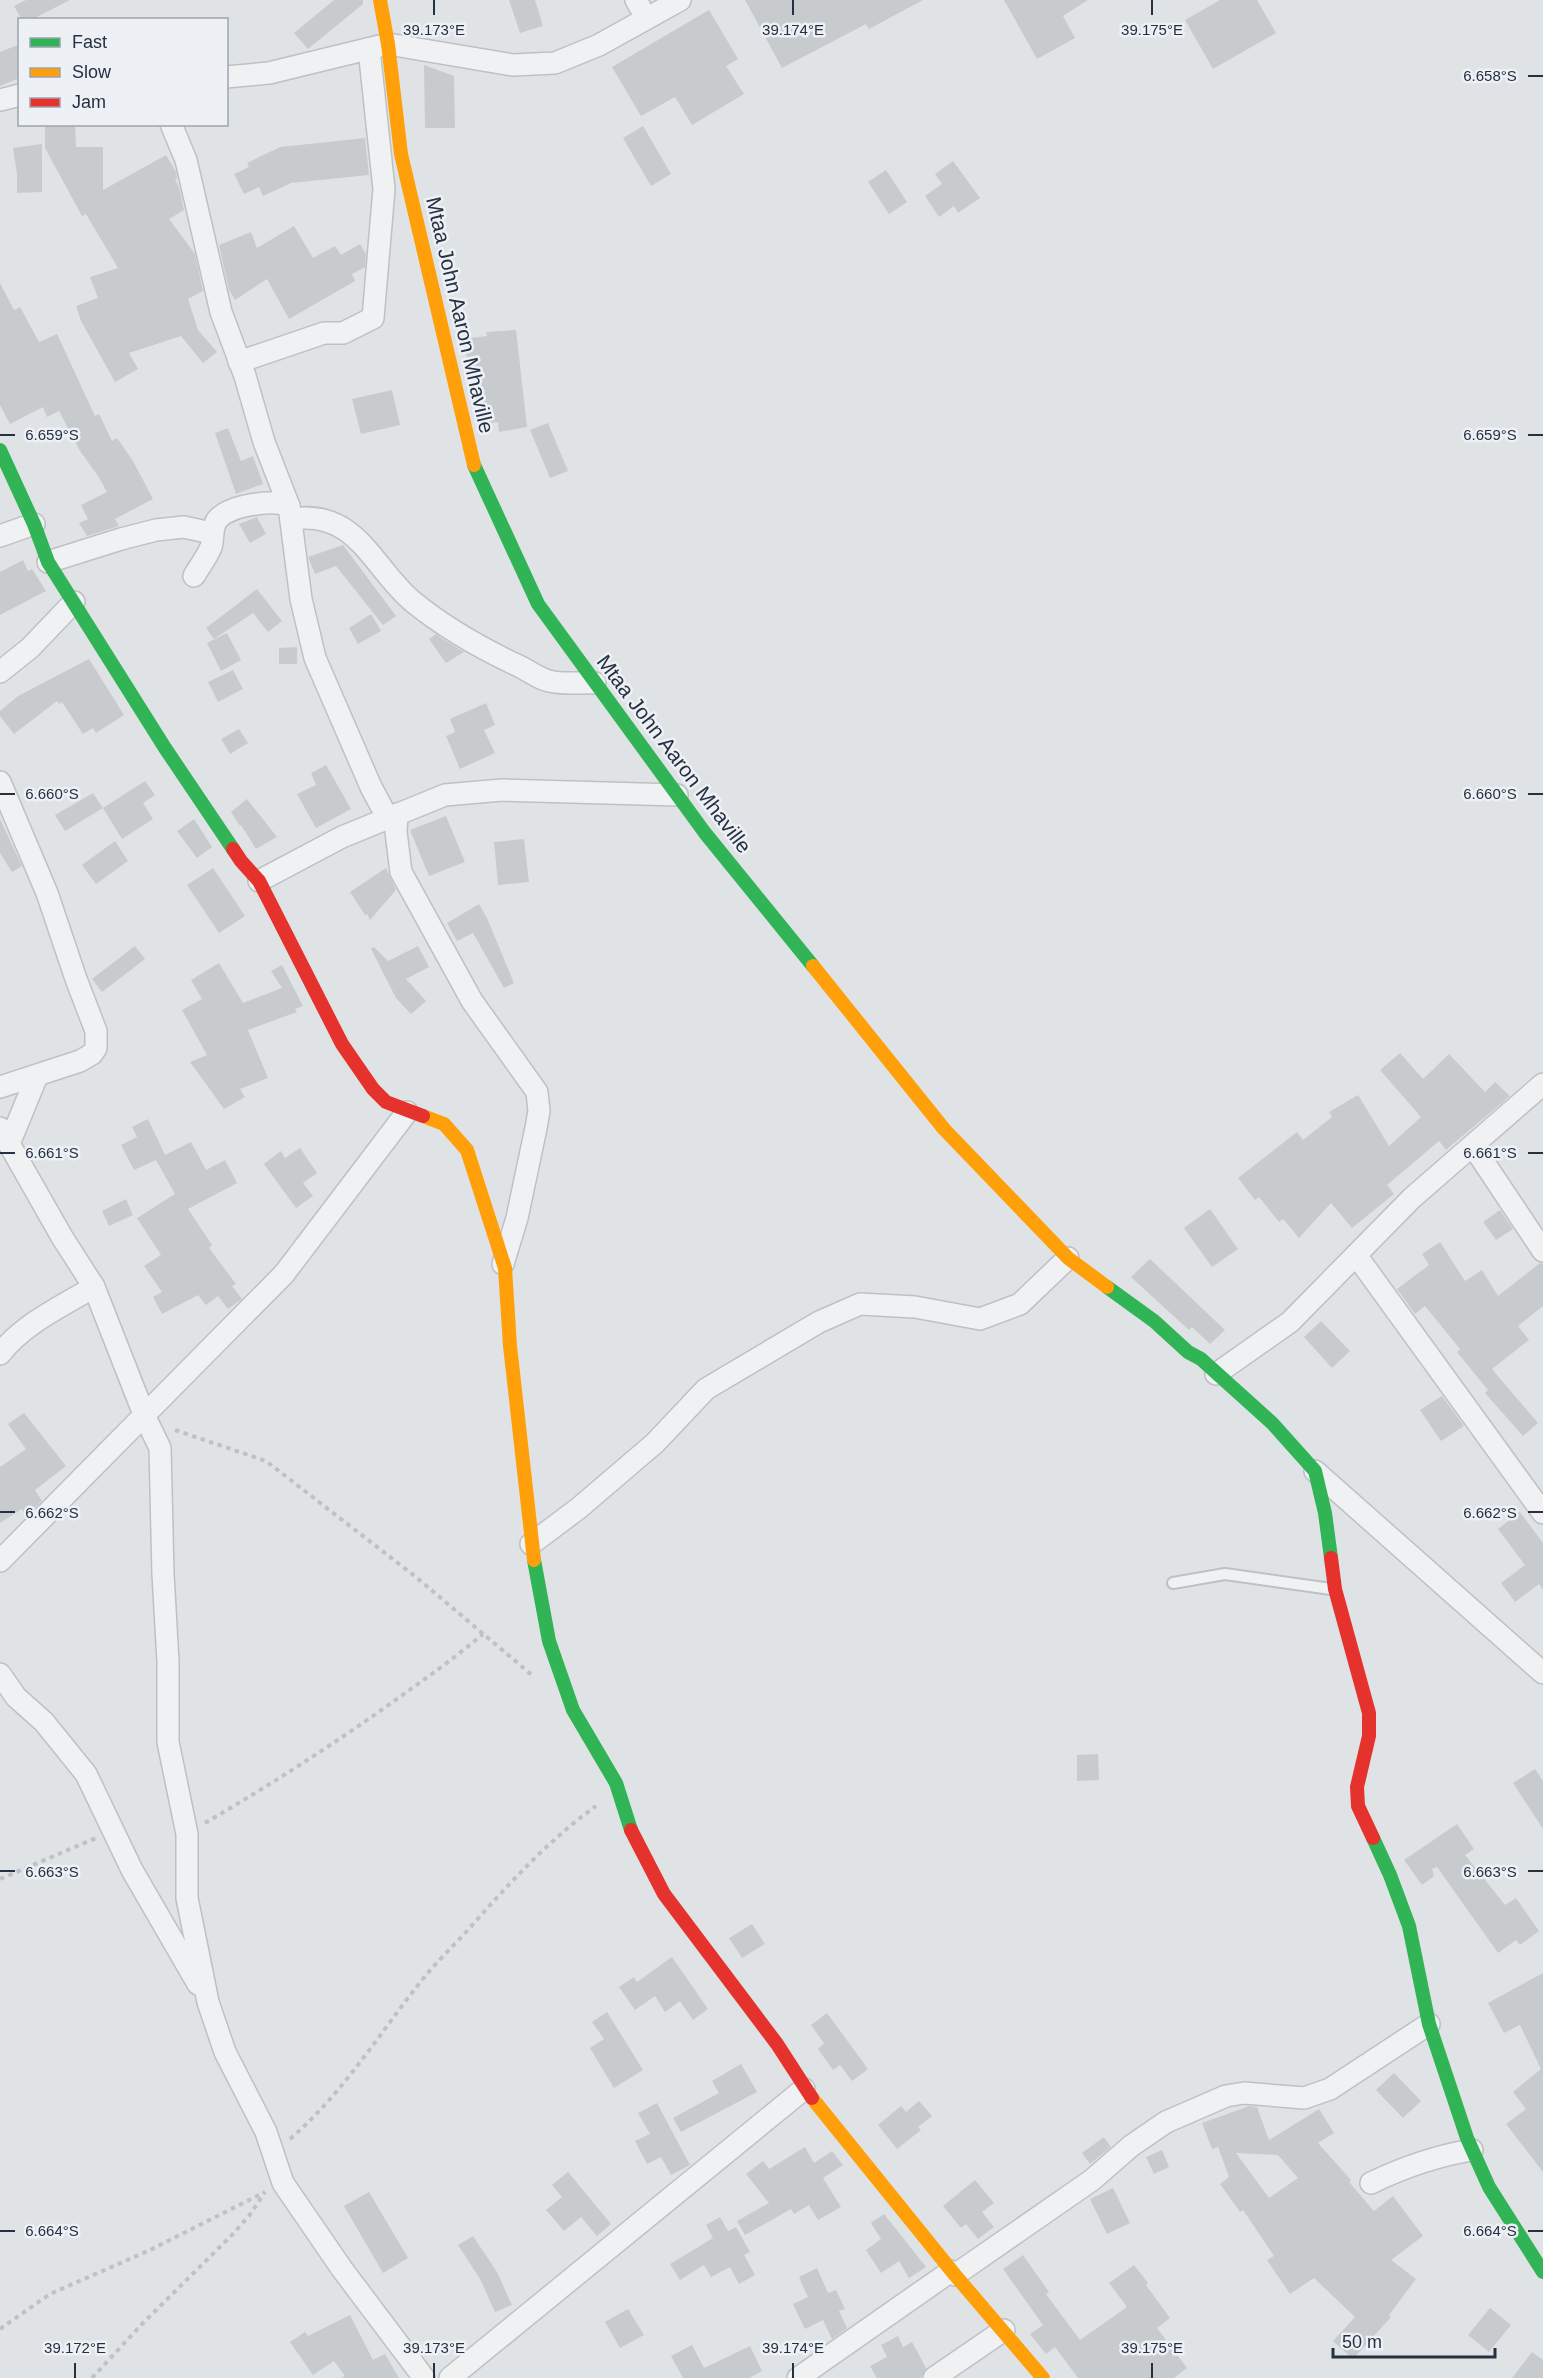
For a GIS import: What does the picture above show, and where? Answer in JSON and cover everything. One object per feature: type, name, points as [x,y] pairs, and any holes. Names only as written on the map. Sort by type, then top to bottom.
[{"type":"street","name":"Mtaa John Aaron Mhaville","points":[[380,0],[378,46],[471,458],[538,604],[705,833],[944,1129],[1068,1258],[1154,1321],[1272,1422],[1314,1471]]},
{"type":"street","points":[[228,77],[268,73],[378,46],[513,65],[555,63],[599,45],[641,9],[680,0]]},
{"type":"street","points":[[240,362],[324,333],[343,333],[373,318],[384,189],[378,46]]},
{"type":"street","points":[[0,100],[18,96]]},
{"type":"street","points":[[172,126],[186,160],[221,312],[290,513],[301,599],[315,658],[371,787],[392,816],[401,872],[472,1001],[537,1092],[539,1111],[536,1128],[517,1218],[503,1264]]},
{"type":"street","points":[[0,450],[34,524],[48,562],[165,748],[219,825],[241,861],[259,881],[342,1044],[373,1089],[386,1102],[407,1112],[425,1115],[444,1124],[467,1150],[503,1264],[531,1544],[549,1641],[573,1710],[599,1752],[618,1790],[628,1824],[664,1894],[777,2044],[804,2089],[953,2273],[1043,2378]]},
{"type":"street","points":[[194,576],[212,546],[212,533],[217,521],[226,512],[262,502],[282,503],[290,513],[328,522],[351,533],[368,548],[380,568],[411,600],[474,644],[550,682],[595,683]]},
{"type":"street","points":[[0,536],[34,524]]},
{"type":"street","points":[[48,562],[156,530],[184,526],[212,533]]},
{"type":"street","points":[[0,672],[30,648],[74,602]]},
{"type":"street","points":[[0,782],[47,893],[96,1031],[96,1048],[92,1054],[80,1061],[0,1087]]},
{"type":"street","points":[[259,881],[342,837],[445,795],[502,790],[677,795]]},
{"type":"street","points":[[37,1076],[4,1136],[62,1237],[94,1287],[145,1417],[160,1448],[168,1662],[168,1743],[187,1834],[187,1898],[208,2002],[225,2052],[266,2132],[273,2153],[274,2188],[342,2269],[424,2378]]},
{"type":"street","points":[[1216,1374],[1290,1322],[1412,1198],[1543,1084]]},
{"type":"street","points":[[0,1562],[284,1274],[407,1112]]},
{"type":"street","points":[[1473,1146],[1543,1251]]},
{"type":"street","points":[[1356,1255],[1543,1513]]},
{"type":"street","points":[[531,1544],[579,1508],[655,1443],[706,1389],[819,1322],[860,1304],[915,1306],[980,1319],[1020,1304],[1068,1258]]},
{"type":"street","points":[[0,1354],[10,1341],[57,1308],[94,1287]]},
{"type":"street","points":[[1314,1471],[1325,1513],[1335,1589],[1370,1713],[1370,1736],[1356,1797],[1369,1834],[1390,1875],[1409,1926],[1429,2024],[1472,2150],[1489,2187],[1543,2272]]},
{"type":"street","points":[[1314,1471],[1543,1673]]},
{"type":"street","points":[[0,1674],[8,1694],[44,1722],[86,1774],[132,1870],[208,2002]]},
{"type":"street","points":[[798,2378],[1092,2180],[1131,2146],[1166,2122],[1226,2096],[1254,2093],[1289,2098],[1317,2094],[1330,2089],[1429,2024]]},
{"type":"street","points":[[450,2378],[804,2089]]},
{"type":"street","points":[[1371,2183],[1418,2162],[1440,2155],[1472,2150]]},
{"type":"street","points":[[934,2378],[1004,2330]]},
{"type":"lane","points":[[1173,1583],[1225,1574],[1335,1589]]},
{"type":"path","points":[[145,1417],[189,1436],[266,1461],[416,1577],[537,1679]]},
{"type":"path","points":[[187,1834],[263,1790],[341,1738],[453,1660],[483,1634]]},
{"type":"path","points":[[273,2153],[321,2110],[362,2061],[432,1968],[489,1904],[562,1831],[618,1790]]},
{"type":"path","points":[[0,1879],[113,1830]]},
{"type":"path","points":[[0,2329],[50,2294],[150,2250],[274,2188]]},
{"type":"path","points":[[92,2378],[274,2188]]},
{"type":"building","points":[[26,0],[70,0],[35,18],[21,18],[14,6]]},
{"type":"building","points":[[334,0],[363,0],[363,4],[308,49],[294,33]]},
{"type":"building","points":[[509,0],[535,0],[543,26],[520,33]]},
{"type":"building","points":[[745,0],[923,0],[869,29],[866,24],[782,68]]},
{"type":"building","points":[[1004,0],[1088,0],[1063,16],[1075,38],[1037,59]]},
{"type":"building","points":[[1220,0],[1257,0],[1276,33],[1213,69],[1185,20]]},
{"type":"building","points":[[709,10],[738,59],[726,66],[744,94],[692,125],[675,97],[641,116],[612,67]]},
{"type":"building","points":[[18,45],[18,79],[0,86],[0,52]]},
{"type":"building","points":[[424,65],[454,76],[455,128],[425,128]]},
{"type":"building","points":[[45,126],[75,126],[76,147],[103,147],[103,190],[166,155],[176,172],[177,179],[175,180],[179,187],[184,210],[169,219],[195,254],[203,291],[188,299],[198,330],[217,352],[203,363],[181,336],[129,353],[138,369],[115,382],[81,321],[76,306],[98,298],[90,277],[118,268],[86,214],[82,216],[45,148]]},
{"type":"building","points":[[643,126],[671,174],[651,186],[623,138]]},
{"type":"building","points":[[365,138],[369,175],[291,183],[263,196],[259,187],[244,194],[234,174],[249,167],[247,163],[280,147]]},
{"type":"building","points":[[42,144],[42,192],[17,193],[13,148]]},
{"type":"building","points":[[953,161],[980,198],[958,213],[954,206],[939,217],[925,196],[942,184],[935,174]]},
{"type":"building","points":[[886,170],[907,202],[889,214],[868,182]]},
{"type":"building","points":[[294,226],[313,258],[335,246],[341,255],[360,244],[366,254],[365,267],[352,274],[355,281],[289,319],[267,279],[235,300],[229,290],[219,245],[251,232],[257,248]]},
{"type":"building","points":[[0,283],[14,310],[20,307],[39,342],[57,334],[95,416],[99,414],[112,441],[117,438],[133,461],[153,499],[115,519],[119,526],[87,536],[79,523],[88,519],[81,505],[107,492],[80,451],[59,411],[47,417],[43,407],[10,424],[0,405]]},
{"type":"building","points":[[516,330],[527,427],[499,432],[498,422],[481,424],[463,339],[487,336],[486,332]]},
{"type":"building","points":[[392,390],[400,425],[361,434],[352,399]]},
{"type":"building","points":[[548,423],[568,471],[550,478],[530,430]]},
{"type":"building","points":[[228,428],[241,461],[253,456],[263,484],[236,494],[215,433]]},
{"type":"building","points":[[257,517],[266,534],[250,543],[239,524]]},
{"type":"building","points":[[343,545],[396,616],[383,625],[336,566],[315,574],[308,557]]},
{"type":"building","points":[[23,560],[28,571],[32,569],[46,591],[0,615],[0,572]]},
{"type":"building","points":[[257,589],[282,621],[268,632],[253,613],[214,639],[206,628]]},
{"type":"building","points":[[371,614],[381,631],[358,644],[349,628]]},
{"type":"building","points":[[227,633],[241,660],[221,671],[207,643]]},
{"type":"building","points":[[436,634],[464,652],[446,663],[429,639]]},
{"type":"building","points":[[297,647],[297,664],[279,664],[279,648]]},
{"type":"building","points":[[89,659],[124,715],[96,733],[93,728],[83,734],[62,702],[59,704],[57,701],[14,734],[0,716],[0,711],[18,696]]},
{"type":"building","points":[[233,670],[243,689],[218,702],[208,682]]},
{"type":"building","points":[[486,703],[495,725],[484,730],[495,753],[460,769],[446,736],[455,732],[450,719]]},
{"type":"building","points":[[239,729],[248,743],[230,754],[221,739]]},
{"type":"building","points":[[326,765],[351,809],[316,828],[297,794],[316,785],[311,773]]},
{"type":"building","points":[[145,781],[155,795],[143,803],[153,819],[122,839],[103,808]]},
{"type":"building","points":[[93,793],[103,808],[65,831],[55,815]]},
{"type":"building","points":[[247,799],[277,837],[256,849],[231,812]]},
{"type":"building","points":[[446,816],[465,862],[429,876],[410,830]]},
{"type":"building","points":[[0,819],[22,866],[12,872],[0,853]]},
{"type":"building","points":[[194,819],[212,847],[197,858],[177,831]]},
{"type":"building","points":[[524,839],[529,882],[498,885],[494,842]]},
{"type":"building","points":[[115,841],[128,861],[96,884],[82,865]]},
{"type":"building","points":[[213,868],[245,916],[219,933],[187,885]]},
{"type":"building","points":[[386,868],[396,890],[370,920],[350,892]]},
{"type":"building","points":[[479,904],[514,983],[504,988],[473,933],[457,941],[447,923]]},
{"type":"building","points":[[135,946],[145,959],[102,992],[92,979]]},
{"type":"building","points":[[418,946],[429,967],[406,979],[426,1001],[411,1014],[396,998],[371,949],[374,947],[388,961]]},
{"type":"building","points":[[219,963],[243,1003],[282,988],[271,971],[282,965],[303,1006],[295,1009],[297,1012],[248,1030],[268,1078],[240,1089],[245,1097],[224,1109],[190,1062],[207,1055],[182,1010],[202,999],[191,980]]},
{"type":"building","points":[[1400,1053],[1423,1079],[1449,1054],[1485,1092],[1495,1082],[1510,1096],[1446,1150],[1439,1141],[1387,1185],[1394,1194],[1352,1228],[1331,1203],[1299,1238],[1283,1219],[1279,1222],[1259,1197],[1255,1200],[1238,1178],[1297,1132],[1303,1140],[1332,1117],[1329,1112],[1358,1095],[1389,1146],[1421,1117],[1380,1070]]},
{"type":"building","points":[[148,1119],[165,1155],[191,1142],[206,1170],[225,1160],[237,1183],[188,1209],[212,1245],[209,1248],[236,1284],[232,1286],[242,1299],[228,1309],[218,1296],[206,1305],[198,1295],[162,1314],[153,1297],[162,1292],[144,1266],[161,1255],[137,1218],[175,1194],[156,1160],[134,1170],[121,1145],[137,1137],[132,1127]]},
{"type":"building","points":[[300,1148],[317,1173],[303,1183],[313,1196],[296,1208],[264,1164],[281,1151],[285,1158]]},
{"type":"building","points":[[126,1199],[133,1215],[109,1226],[102,1211]]},
{"type":"building","points":[[1210,1209],[1238,1249],[1212,1267],[1184,1228]]},
{"type":"building","points":[[1500,1210],[1513,1229],[1496,1240],[1483,1222]]},
{"type":"building","points":[[1440,1242],[1465,1281],[1482,1270],[1498,1296],[1540,1263],[1543,1264],[1543,1306],[1518,1326],[1529,1340],[1492,1369],[1538,1423],[1523,1436],[1485,1393],[1488,1390],[1457,1352],[1460,1349],[1425,1306],[1415,1314],[1397,1289],[1429,1265],[1422,1254]]},
{"type":"building","points":[[1150,1259],[1225,1330],[1210,1344],[1192,1327],[1189,1330],[1131,1277]]},
{"type":"building","points":[[1321,1321],[1350,1351],[1332,1368],[1304,1337]]},
{"type":"building","points":[[1442,1396],[1464,1426],[1441,1441],[1420,1410]]},
{"type":"building","points":[[24,1413],[66,1466],[35,1490],[42,1501],[26,1516],[22,1509],[0,1523],[0,1467],[26,1449],[8,1424]]},
{"type":"building","points":[[1520,1512],[1543,1543],[1543,1590],[1539,1584],[1515,1602],[1501,1583],[1525,1565],[1498,1529]]},
{"type":"building","points":[[1098,1754],[1099,1780],[1077,1781],[1077,1755]]},
{"type":"building","points":[[1535,1769],[1543,1781],[1543,1829],[1513,1783]]},
{"type":"building","points":[[1457,1824],[1474,1849],[1465,1855],[1505,1905],[1516,1898],[1539,1931],[1520,1945],[1516,1940],[1498,1953],[1437,1867],[1432,1869],[1434,1876],[1422,1885],[1404,1860]]},
{"type":"building","points":[[752,1924],[765,1944],[742,1958],[729,1938]]},
{"type":"building","points":[[672,1957],[708,2009],[693,2020],[680,2001],[665,2012],[655,1996],[635,2010],[619,1987],[634,1977],[637,1982]]},
{"type":"building","points":[[1543,1973],[1543,2172],[1506,2124],[1526,2109],[1513,2092],[1541,2069],[1520,2025],[1504,2033],[1488,2003]]},
{"type":"building","points":[[607,2012],[643,2070],[614,2088],[590,2048],[604,2039],[592,2022]]},
{"type":"building","points":[[827,2013],[868,2069],[852,2081],[840,2065],[833,2070],[818,2049],[824,2043],[811,2025]]},
{"type":"building","points":[[741,2064],[757,2092],[681,2132],[673,2118],[719,2093],[712,2081]]},
{"type":"building","points":[[1394,2073],[1421,2101],[1403,2118],[1376,2090]]},
{"type":"building","points":[[919,2101],[932,2116],[918,2127],[921,2130],[897,2149],[878,2125],[901,2106],[906,2112]]},
{"type":"building","points":[[657,2103],[690,2165],[671,2175],[661,2157],[647,2164],[635,2141],[650,2134],[638,2113]]},
{"type":"building","points":[[1249,2106],[1257,2107],[1269,2140],[1319,2109],[1334,2133],[1318,2143],[1351,2180],[1349,2182],[1374,2211],[1393,2196],[1423,2236],[1391,2260],[1416,2279],[1389,2315],[1391,2317],[1353,2359],[1333,2341],[1355,2317],[1314,2278],[1290,2294],[1267,2260],[1274,2256],[1243,2210],[1240,2212],[1220,2184],[1229,2177],[1218,2147],[1212,2149],[1202,2123]],"holes":[[[1236,2153],[1278,2155],[1298,2178],[1269,2198]]]},
{"type":"building","points":[[1104,2137],[1111,2147],[1090,2164],[1082,2153]]},
{"type":"building","points":[[805,2147],[814,2163],[832,2151],[843,2165],[823,2178],[841,2207],[818,2220],[809,2205],[794,2214],[791,2209],[745,2235],[737,2221],[769,2203],[746,2174],[763,2161],[769,2169]]},
{"type":"building","points":[[1162,2150],[1169,2167],[1154,2174],[1146,2157]]},
{"type":"building","points":[[568,2172],[611,2224],[597,2236],[581,2217],[564,2231],[546,2210],[562,2197],[552,2185]]},
{"type":"building","points":[[975,2180],[994,2203],[982,2212],[994,2227],[978,2239],[966,2224],[961,2228],[943,2206]]},
{"type":"building","points":[[1113,2188],[1130,2223],[1107,2234],[1090,2199]]},
{"type":"building","points":[[369,2192],[408,2258],[383,2273],[344,2206]]},
{"type":"building","points":[[884,2214],[926,2267],[909,2278],[899,2261],[881,2273],[866,2250],[881,2239],[871,2223]]},
{"type":"building","points":[[720,2217],[728,2231],[736,2227],[750,2252],[744,2255],[755,2275],[739,2284],[730,2267],[711,2277],[704,2265],[680,2280],[670,2264],[713,2238],[706,2225]]},
{"type":"building","points":[[473,2236],[497,2272],[512,2305],[495,2312],[480,2279],[458,2245]]},
{"type":"building","points":[[1023,2255],[1049,2292],[1046,2294],[1080,2340],[1127,2307],[1109,2283],[1134,2265],[1170,2318],[1157,2328],[1187,2368],[1174,2378],[1078,2378],[1055,2347],[1046,2354],[1030,2334],[1043,2325],[1003,2269]]},
{"type":"building","points":[[817,2268],[828,2293],[836,2290],[845,2309],[839,2311],[847,2328],[832,2339],[823,2320],[805,2329],[793,2304],[808,2297],[799,2277]]},
{"type":"building","points":[[1490,2308],[1511,2325],[1489,2352],[1468,2335]]},
{"type":"building","points":[[628,2309],[644,2335],[620,2348],[605,2322]]},
{"type":"building","points":[[350,2315],[373,2360],[385,2354],[399,2378],[341,2378],[345,2376],[334,2361],[313,2375],[290,2342],[305,2332],[308,2336]]},
{"type":"building","points":[[898,2336],[903,2347],[912,2342],[926,2368],[921,2378],[877,2378],[870,2366],[887,2357],[881,2345]]},
{"type":"building","points":[[692,2345],[704,2368],[750,2346],[762,2371],[749,2378],[683,2378],[671,2356]]},
{"type":"building","points":[[1532,2352],[1543,2360],[1543,2378],[1512,2378]]},
{"type":"traffic: fast","points":[[0,450],[34,524],[48,562],[165,748],[233,849]]},
{"type":"traffic: fast","points":[[474,465],[538,604],[705,833],[813,966]]},
{"type":"traffic: fast","points":[[1107,1287],[1154,1321],[1188,1352],[1201,1359],[1272,1423],[1315,1471],[1325,1513],[1331,1558]]},
{"type":"traffic: fast","points":[[534,1560],[549,1641],[573,1710],[616,1783],[631,1830]]},
{"type":"traffic: fast","points":[[1373,1838],[1409,1926],[1429,2024],[1467,2138],[1489,2187],[1543,2272]]},
{"type":"traffic: slow","points":[[380,0],[388,44],[401,154],[474,465]]},
{"type":"traffic: slow","points":[[813,966],[944,1129],[1068,1258],[1107,1287]]},
{"type":"traffic: slow","points":[[423,1116],[444,1124],[467,1150],[505,1268],[510,1346],[534,1560]]},
{"type":"traffic: slow","points":[[812,2098],[955,2275],[1043,2378]]},
{"type":"traffic: jam","points":[[233,849],[259,881],[342,1044],[373,1089],[386,1102],[423,1116]]},
{"type":"traffic: jam","points":[[1331,1558],[1335,1589],[1369,1713],[1369,1736],[1357,1787],[1358,1806],[1373,1838]]},
{"type":"traffic: jam","points":[[631,1830],[664,1894],[777,2044],[812,2098]]}]
